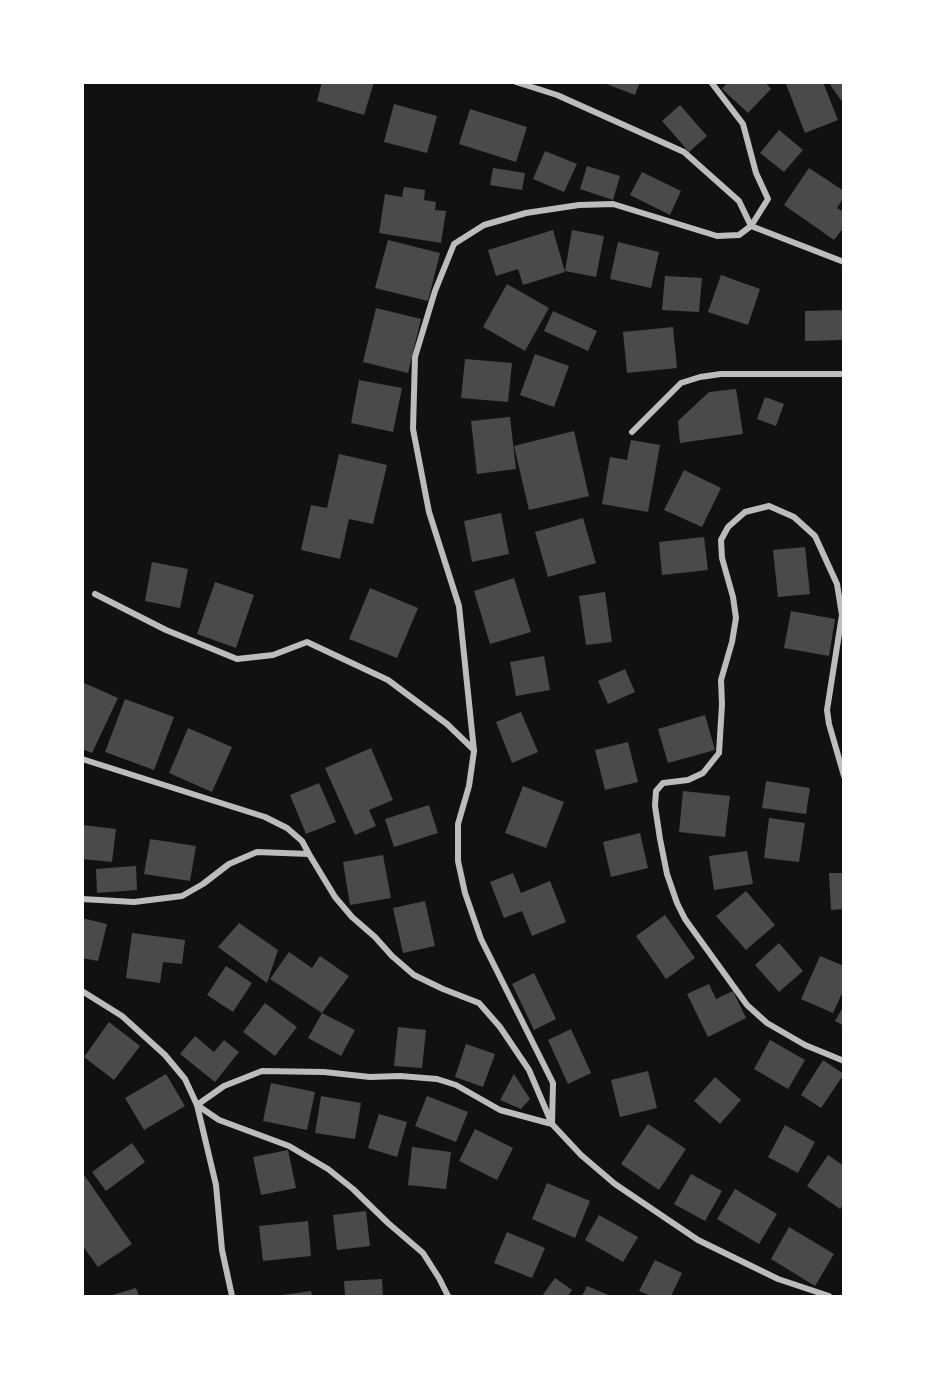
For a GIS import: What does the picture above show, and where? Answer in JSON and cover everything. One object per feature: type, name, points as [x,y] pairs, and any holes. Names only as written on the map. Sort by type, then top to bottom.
[{"type":"street","points":[[516,82],[557,95],[684,152],[739,201],[751,226],[843,262]]},
{"type":"street","points":[[552,1124],[553,1083],[482,939],[465,893],[458,861],[458,824],[469,786],[474,751],[459,606],[429,512],[413,429],[415,357],[435,291],[454,244],[484,225],[526,213],[579,205],[613,204],[717,236],[739,235],[751,226],[768,199],[756,173],[743,124],[711,82]]},
{"type":"street","points":[[632,432],[681,383],[700,377],[721,374],[843,374]]},
{"type":"street","points":[[843,776],[827,710],[842,615],[840,584],[815,537],[794,517],[769,506],[745,512],[728,527],[721,540],[722,558],[733,597],[735,618],[732,642],[721,680],[719,753],[703,773],[688,780],[663,783],[656,791],[655,806],[667,874],[685,919],[747,1005],[767,1023],[806,1045],[843,1061]]},
{"type":"street","points":[[95,594],[166,630],[237,659],[273,654],[307,642],[388,680],[447,724],[474,751]]},
{"type":"street","points":[[82,759],[265,817],[287,828],[302,841],[335,897],[392,956],[414,975],[479,1003],[500,1027],[529,1070],[552,1124],[581,1155],[615,1184],[698,1240],[778,1279],[829,1296]]},
{"type":"street","points":[[82,899],[134,902],[182,896],[203,884],[229,864],[257,852],[309,854]]},
{"type":"street","points":[[82,990],[122,1016],[165,1055],[184,1079],[197,1106],[216,1185],[222,1250],[232,1296]]},
{"type":"street","points":[[197,1106],[224,1086],[262,1071],[324,1072],[370,1077],[400,1076],[437,1079],[456,1085],[500,1110],[552,1124]]},
{"type":"street","points":[[197,1106],[219,1120],[289,1146],[328,1169],[423,1253],[448,1296]]},
{"type":"building","points":[[322,82],[374,82],[364,115],[317,101]]},
{"type":"building","points":[[601,82],[640,82],[635,95]]},
{"type":"building","points":[[728,82],[765,82],[771,89],[748,113],[722,89]]},
{"type":"building","points":[[823,82],[838,120],[805,133],[786,84]]},
{"type":"building","points":[[834,82],[844,82],[844,104],[830,85]]},
{"type":"building","points":[[394,104],[437,116],[427,153],[384,142]]},
{"type":"building","points":[[680,105],[707,136],[689,152],[662,121]]},
{"type":"building","points":[[470,109],[527,127],[516,162],[459,144]]},
{"type":"building","points":[[779,130],[803,150],[784,172],[760,153]]},
{"type":"building","points":[[545,151],[577,164],[564,192],[533,179]]},
{"type":"building","points":[[587,166],[620,176],[613,200],[580,189]]},
{"type":"building","points":[[493,168],[525,173],[522,190],[490,185]]},
{"type":"building","points":[[809,168],[844,191],[844,197],[837,208],[844,212],[844,227],[834,240],[784,205]]},
{"type":"building","points":[[642,172],[681,191],[670,215],[630,195]]},
{"type":"building","points":[[404,187],[425,190],[424,200],[436,202],[435,210],[446,211],[441,243],[379,233],[385,194],[402,197]]},
{"type":"building","points":[[553,230],[565,272],[523,285],[518,269],[496,276],[488,250]]},
{"type":"building","points":[[572,230],[604,236],[596,277],[565,271]]},
{"type":"building","points":[[388,240],[440,253],[428,301],[375,288]]},
{"type":"building","points":[[618,242],[659,252],[651,288],[610,279]]},
{"type":"building","points":[[721,275],[760,289],[748,325],[708,312]]},
{"type":"building","points":[[665,276],[702,278],[699,312],[662,310]]},
{"type":"building","points":[[507,284],[549,308],[525,351],[483,327]]},
{"type":"building","points":[[376,308],[421,319],[408,373],[363,362]]},
{"type":"building","points":[[844,310],[844,340],[805,341],[805,311]]},
{"type":"building","points":[[553,311],[597,331],[588,351],[544,331]]},
{"type":"building","points":[[673,327],[677,368],[627,373],[623,332]]},
{"type":"building","points":[[535,354],[569,366],[554,407],[520,395]]},
{"type":"building","points":[[465,359],[512,363],[508,402],[461,398]]},
{"type":"building","points":[[359,380],[402,388],[393,432],[351,423]]},
{"type":"building","points":[[736,389],[743,434],[680,443],[678,421],[709,392]]},
{"type":"building","points":[[765,397],[784,404],[776,426],[757,419]]},
{"type":"building","points":[[510,417],[516,469],[477,474],[471,421]]},
{"type":"building","points":[[574,431],[589,496],[529,510],[514,446]]},
{"type":"building","points":[[631,440],[660,445],[648,512],[602,504],[610,457],[627,460]]},
{"type":"building","points":[[339,454],[387,465],[373,524],[349,519],[340,559],[301,550],[311,505],[327,508]]},
{"type":"building","points":[[684,470],[721,488],[702,527],[664,510]]},
{"type":"building","points":[[501,513],[509,554],[472,562],[464,521]]},
{"type":"building","points":[[583,518],[596,563],[548,577],[535,532]]},
{"type":"building","points":[[704,537],[708,570],[662,575],[659,542]]},
{"type":"building","points":[[805,547],[810,594],[778,597],[773,550]]},
{"type":"building","points":[[152,562],[188,569],[180,608],[145,601]]},
{"type":"building","points":[[514,578],[531,632],[490,644],[474,591]]},
{"type":"building","points":[[215,582],[254,595],[236,648],[197,634]]},
{"type":"building","points":[[370,588],[418,608],[397,658],[349,639]]},
{"type":"building","points":[[605,592],[612,642],[586,645],[579,596]]},
{"type":"building","points":[[791,611],[835,619],[829,656],[784,648]]},
{"type":"building","points":[[544,656],[550,690],[516,696],[510,662]]},
{"type":"building","points":[[625,669],[635,692],[608,704],[598,681]]},
{"type":"building","points":[[82,682],[118,698],[92,753],[82,749]]},
{"type":"building","points":[[125,699],[174,717],[154,770],[105,752]]},
{"type":"building","points":[[521,712],[538,752],[512,763],[496,722]]},
{"type":"building","points":[[705,715],[715,750],[668,763],[658,729]]},
{"type":"building","points":[[188,728],[232,747],[212,792],[169,773]]},
{"type":"building","points":[[628,742],[638,782],[605,790],[595,750]]},
{"type":"building","points":[[371,748],[393,800],[369,810],[376,826],[355,835],[325,768]]},
{"type":"building","points":[[766,781],[810,788],[806,814],[762,808]]},
{"type":"building","points":[[319,783],[336,822],[306,834],[290,795]]},
{"type":"building","points":[[523,786],[564,802],[546,848],[505,833]]},
{"type":"building","points":[[683,791],[730,796],[725,837],[679,832]]},
{"type":"building","points":[[429,805],[438,833],[394,847],[385,819]]},
{"type":"building","points":[[769,818],[805,823],[799,862],[764,858]]},
{"type":"building","points":[[82,825],[116,829],[112,862],[82,859]]},
{"type":"building","points":[[640,833],[648,868],[611,877],[603,842]]},
{"type":"building","points":[[150,839],[196,846],[190,881],[144,874]]},
{"type":"building","points":[[747,851],[753,884],[714,890],[709,856]]},
{"type":"building","points":[[383,855],[391,898],[350,905],[343,862]]},
{"type":"building","points":[[136,866],[137,890],[97,893],[96,869]]},
{"type":"building","points":[[513,873],[521,893],[550,881],[566,922],[532,936],[522,911],[504,918],[490,882]]},
{"type":"building","points":[[829,873],[844,873],[844,909],[831,910]]},
{"type":"building","points":[[746,891],[775,925],[746,950],[716,916]]},
{"type":"building","points":[[425,901],[435,946],[403,953],[393,908]]},
{"type":"building","points":[[665,915],[695,958],[666,979],[636,936]]},
{"type":"building","points":[[82,918],[107,924],[98,961],[82,958]]},
{"type":"building","points":[[239,923],[278,950],[267,983],[218,947]]},
{"type":"building","points":[[132,933],[185,940],[182,964],[163,962],[160,983],[126,978]]},
{"type":"building","points":[[779,943],[803,971],[779,992],[755,965]]},
{"type":"building","points":[[289,952],[312,968],[320,956],[349,976],[322,1013],[270,979]]},
{"type":"building","points":[[820,956],[844,966],[844,989],[833,1013],[801,999]]},
{"type":"building","points":[[226,966],[252,983],[233,1012],[207,995]]},
{"type":"building","points":[[534,973],[556,1019],[534,1030],[512,984]]},
{"type":"building","points":[[709,984],[716,999],[733,991],[746,1018],[708,1037],[687,994]]},
{"type":"building","points":[[265,1003],[297,1027],[275,1056],[243,1032]]},
{"type":"building","points":[[844,1005],[844,1026],[835,1021]]},
{"type":"building","points":[[322,1013],[355,1030],[341,1056],[308,1038]]},
{"type":"building","points":[[109,1022],[140,1046],[114,1080],[84,1057]]},
{"type":"building","points":[[398,1027],[426,1030],[422,1068],[394,1066]]},
{"type":"building","points":[[571,1029],[591,1073],[568,1084],[548,1040]]},
{"type":"building","points":[[195,1036],[214,1052],[224,1040],[239,1052],[215,1082],[180,1054]]},
{"type":"building","points":[[770,1040],[805,1060],[788,1089],[754,1069]]},
{"type":"building","points":[[466,1044],[495,1054],[483,1087],[455,1077]]},
{"type":"building","points":[[823,1060],[844,1074],[821,1108],[801,1095]]},
{"type":"building","points":[[648,1071],[657,1108],[620,1117],[611,1080]]},
{"type":"building","points":[[166,1074],[185,1106],[144,1130],[125,1098]]},
{"type":"building","points":[[514,1074],[530,1099],[521,1109],[500,1100]]},
{"type":"building","points":[[715,1077],[741,1100],[720,1124],[694,1101]]},
{"type":"building","points":[[271,1083],[315,1092],[307,1130],[263,1121]]},
{"type":"building","points":[[321,1096],[361,1103],[355,1139],[315,1133]]},
{"type":"building","points":[[427,1096],[468,1112],[456,1142],[415,1126]]},
{"type":"building","points":[[379,1114],[407,1122],[397,1157],[368,1148]]},
{"type":"building","points":[[648,1124],[686,1149],[659,1190],[621,1164]]},
{"type":"building","points":[[785,1125],[815,1142],[798,1173],[768,1157]]},
{"type":"building","points":[[475,1129],[513,1148],[497,1180],[459,1161]]},
{"type":"building","points":[[132,1143],[145,1162],[106,1191],[92,1172]]},
{"type":"building","points":[[412,1147],[451,1152],[446,1189],[408,1185]]},
{"type":"building","points":[[288,1150],[296,1188],[261,1195],[253,1157]]},
{"type":"building","points":[[828,1155],[844,1166],[844,1204],[840,1209],[807,1186]]},
{"type":"building","points":[[82,1172],[132,1244],[98,1267],[82,1245]]},
{"type":"building","points":[[691,1174],[722,1191],[705,1221],[674,1204]]},
{"type":"building","points":[[547,1183],[590,1201],[575,1238],[532,1219]]},
{"type":"building","points":[[735,1189],[777,1214],[759,1244],[717,1219]]},
{"type":"building","points":[[366,1211],[370,1246],[337,1250],[333,1215]]},
{"type":"building","points":[[599,1215],[638,1237],[623,1262],[585,1240]]},
{"type":"building","points":[[308,1221],[311,1256],[263,1261],[259,1226]]},
{"type":"building","points":[[789,1227],[834,1254],[815,1286],[771,1259]]},
{"type":"building","points":[[507,1232],[545,1248],[532,1278],[494,1263]]},
{"type":"building","points":[[655,1260],[682,1273],[671,1296],[651,1296],[639,1291]]},
{"type":"building","points":[[555,1278],[572,1290],[568,1296],[542,1296]]},
{"type":"building","points":[[382,1279],[383,1296],[345,1296],[344,1281]]},
{"type":"building","points":[[587,1286],[611,1296],[582,1296]]},
{"type":"building","points":[[136,1288],[139,1296],[109,1296]]},
{"type":"building","points":[[311,1291],[312,1296],[282,1296],[282,1295]]}]
